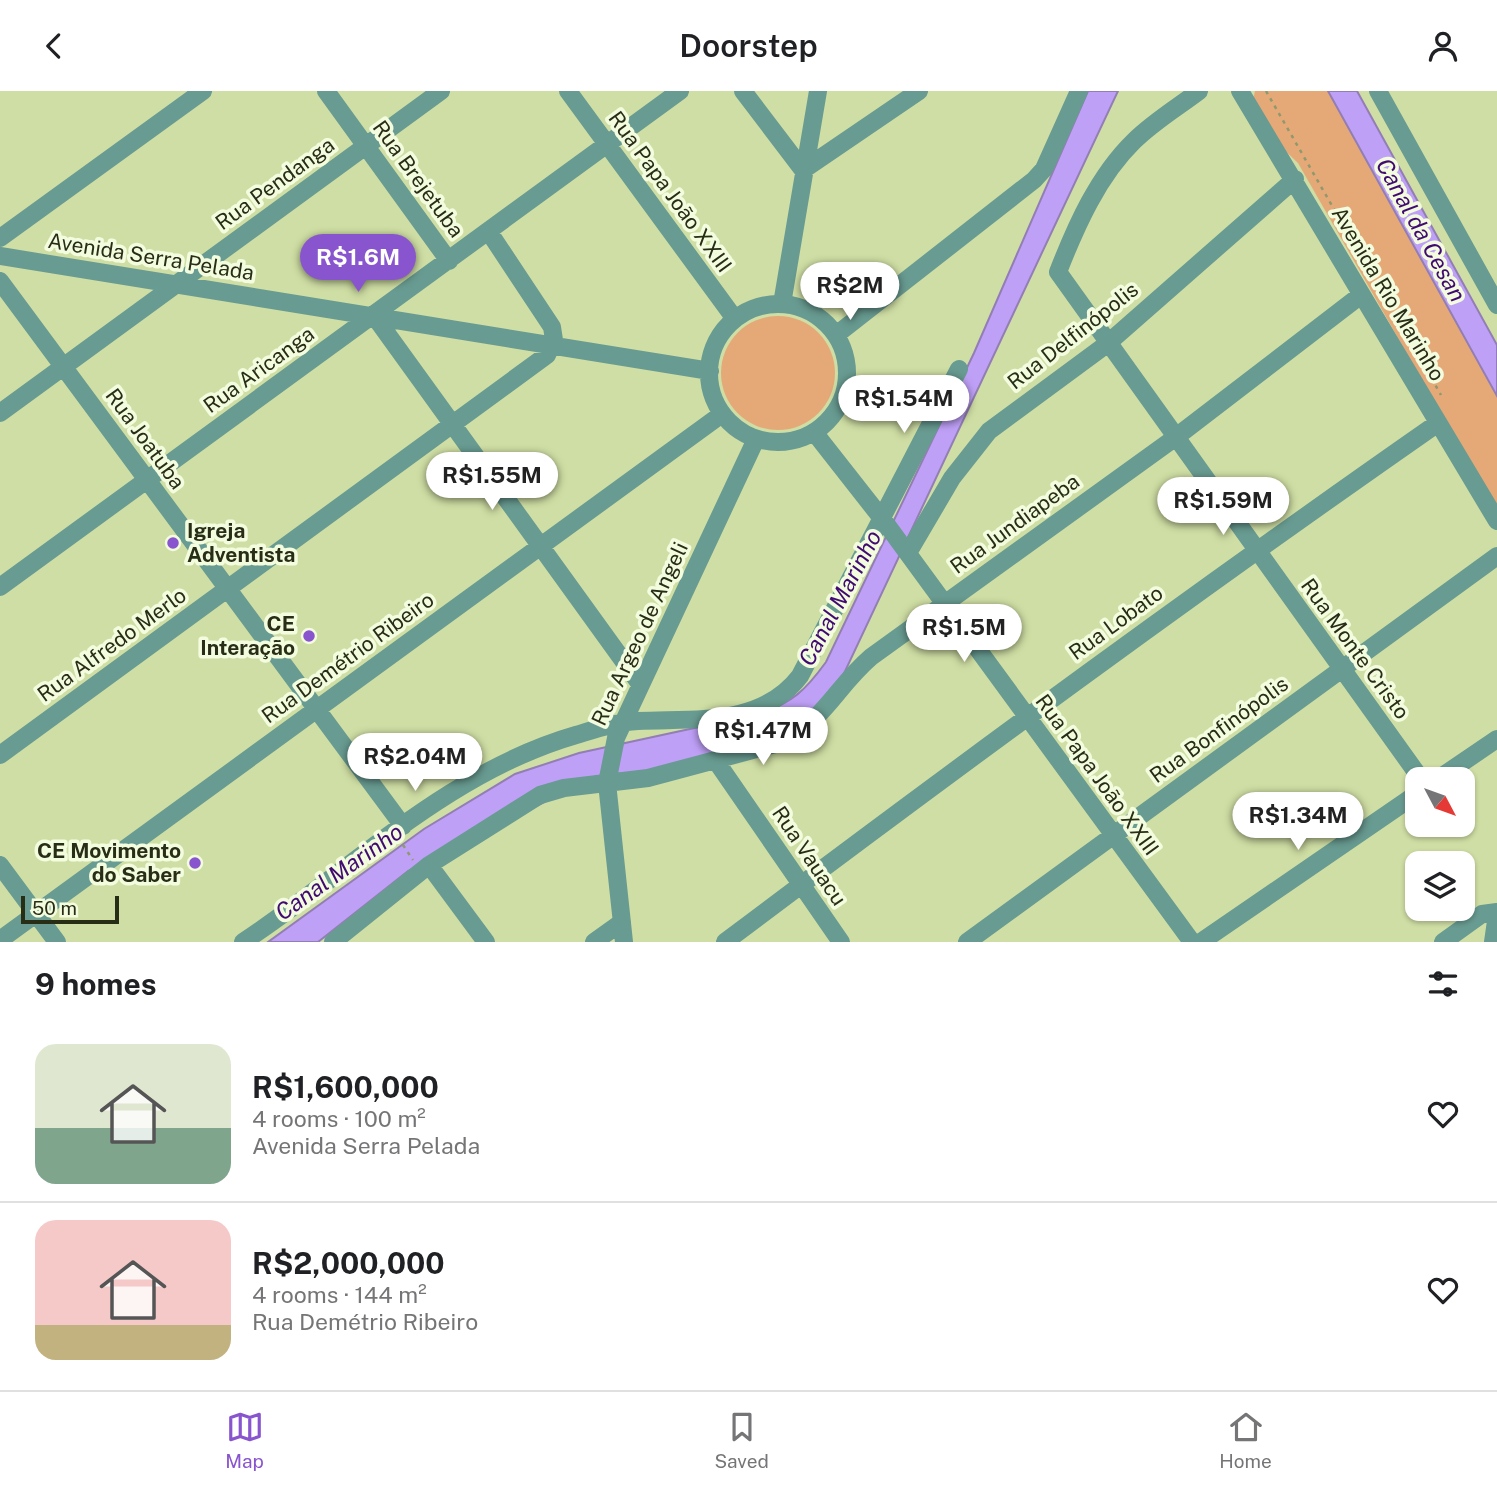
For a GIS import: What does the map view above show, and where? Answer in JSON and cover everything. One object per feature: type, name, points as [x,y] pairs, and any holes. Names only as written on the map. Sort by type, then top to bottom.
[{"type":"street","points":[[0,238],[203,91]]},
{"type":"street","name":"Rua Brejetuba","points":[[326,91],[449,261]]},
{"type":"street","name":"Rua Pendanga","points":[[0,413],[441,91]]},
{"type":"street","name":"Rua Papa João XXIII","points":[[568,91],[735,319]]},
{"type":"street","name":"Rua Aricanga","points":[[0,587],[680,91]]},
{"type":"street","points":[[743,91],[803,170]]},
{"type":"street","points":[[782,304],[818,91]]},
{"type":"street","points":[[803,170],[919,91]]},
{"type":"street","points":[[836,335],[1034,180],[1048,160],[1079,91]]},
{"type":"street","name":"Rua Monte Cristo","points":[[1199,91],[1134,141],[1100,184],[1074,232],[1058,272],[1412,767]]},
{"type":"street","points":[[1378,91],[1497,305]]},
{"type":"street","name":"Avenida Rio Marinho","points":[[1243,93],[1361,296],[1497,521]]},
{"type":"street","name":"Rua Delfinópolis","points":[[906,551],[952,478],[989,431],[1107,344],[1294,179]]},
{"type":"street","points":[[489,232],[552,327],[552,346]]},
{"type":"street","name":"Avenida Serra Pelada","points":[[0,256],[710,371]]},
{"type":"street","name":"Rua Joatuba","points":[[0,281],[316,709],[400,832]]},
{"type":"street","name":"Rua Jundiapeba","points":[[333,942],[423,866],[540,795],[608,779],[648,778],[779,743],[798,733],[819,717],[858,669],[944,603],[1176,437],[1361,296]]},
{"type":"street","points":[[782,304],[813,313],[836,335],[847,367],[844,392],[833,415],[814,432],[786,442],[756,439],[737,429],[722,414],[713,397],[710,371],[717,343],[735,319],[757,307],[782,304]]},
{"type":"street","points":[[373,316],[640,684]]},
{"type":"street","name":"Rua Alfredo Merlo","points":[[0,755],[543,359],[552,346]]},
{"type":"street","points":[[243,942],[467,782],[515,757],[564,739],[719,718],[762,707],[778,699],[800,676],[885,522],[959,369]]},
{"type":"street","name":"Rua Demétrio Ribeiro","points":[[0,940],[722,414]]},
{"type":"street","name":"Rua Lobato","points":[[725,942],[1027,716],[1255,550],[1438,423]]},
{"type":"street","name":"Rua Papa João XXIII","points":[[814,432],[885,522],[1111,835],[1192,942]]},
{"type":"street","name":"Rua Argeo de Angeli","points":[[624,942],[608,779],[619,730],[756,439]]},
{"type":"street","name":"Rua Bonfinópolis","points":[[967,942],[1497,555]]},
{"type":"street","points":[[1456,767],[1497,739]]},
{"type":"street","name":"Rua Vauacu","points":[[716,761],[841,942]]},
{"type":"street","points":[[1201,942],[1405,802]]},
{"type":"street","points":[[0,865],[57,942]]},
{"type":"street","points":[[423,866],[486,942]]},
{"type":"street","points":[[1443,942],[1482,914],[1497,913],[1493,942]]},
{"type":"street","points":[[594,942],[622,922]]},
{"type":"path","points":[[1266,91],[1443,398]]},
{"type":"path","points":[[400,832],[423,866]]},
{"type":"shaded area","points":[[1255,91],[1328,91],[1497,396],[1497,511],[1298,163],[1278,144],[1253,100]]},
{"type":"shaded area","points":[[778,316],[800,320],[818,333],[831,351],[835,373],[831,395],[818,413],[800,426],[778,430],[756,426],[738,413],[725,395],[721,373],[725,351],[738,333],[756,320]]},
{"type":"water","points":[[1088,91],[1118,91],[840,682],[788,735],[669,769],[596,776],[408,871],[318,942],[268,942],[424,829],[515,774],[579,753],[759,714],[790,700],[805,688],[826,662],[974,353]]},
{"type":"water","name":"Canal da Cesan","points":[[1328,91],[1357,91],[1497,345],[1497,396]]},
{"type":"place","name":"Igreja Adventista","points":[[173,543]]},
{"type":"place","name":"CE Interação","points":[[309,636]]},
{"type":"place","name":"CE Movimento do Saber","points":[[195,863]]},
{"type":"water label","name":"Canal Marinho","points":[[840,598]]},
{"type":"water label","name":"Canal Marinho","points":[[339,872]]}]
